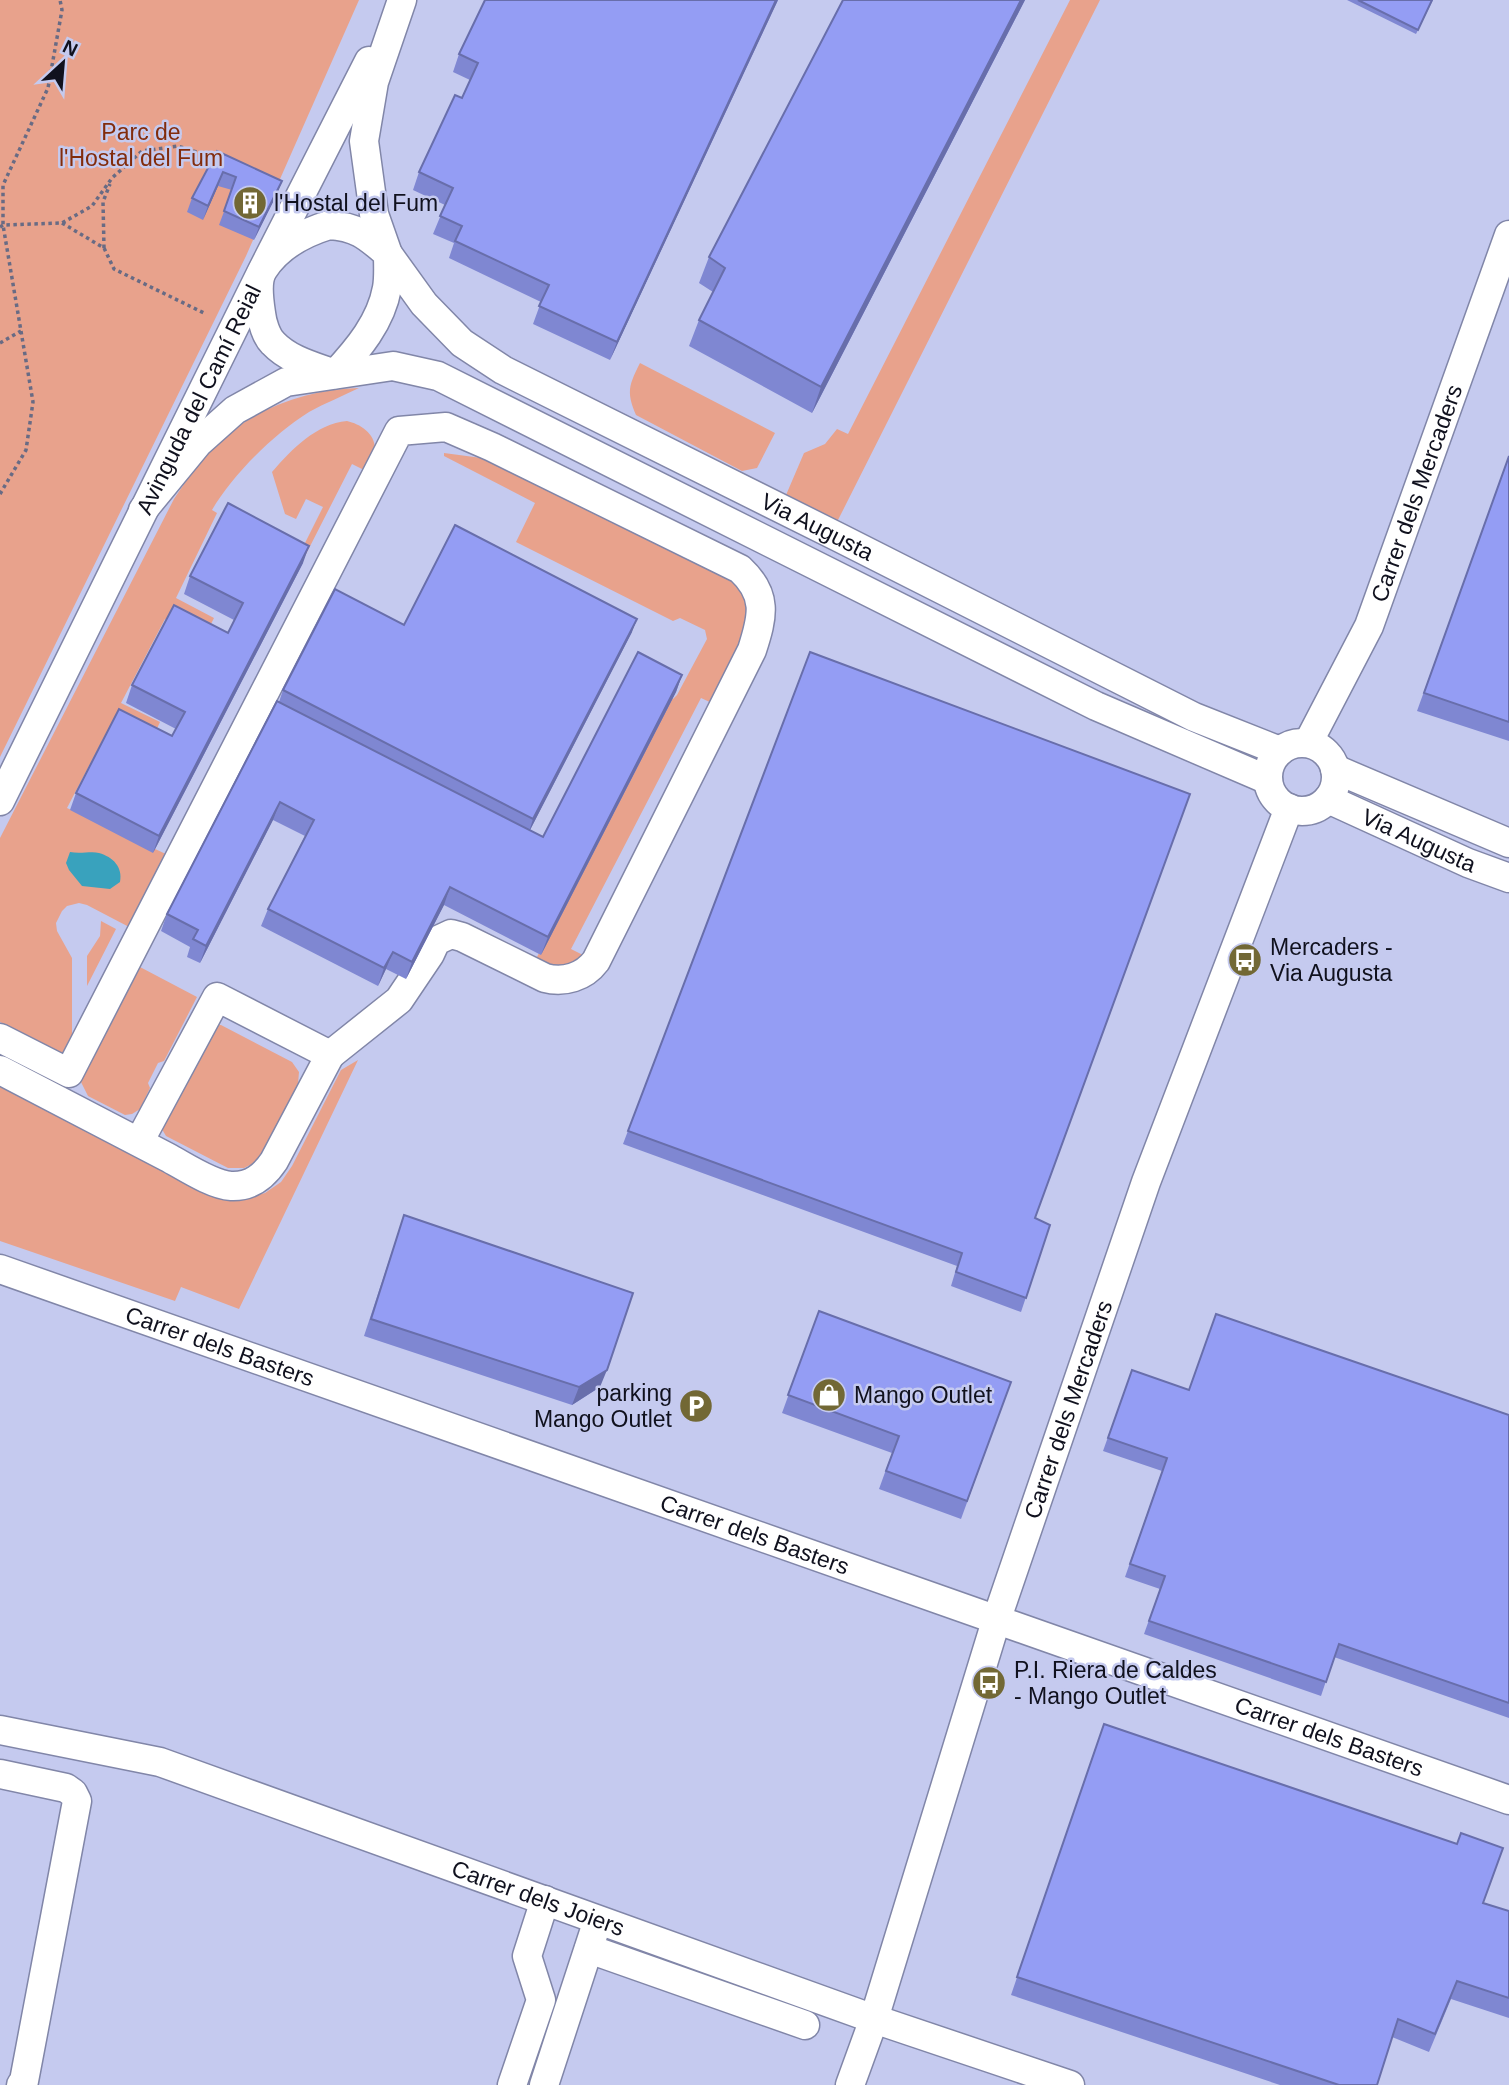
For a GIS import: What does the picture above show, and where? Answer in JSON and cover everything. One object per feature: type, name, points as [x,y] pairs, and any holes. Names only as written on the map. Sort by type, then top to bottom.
[{"type":"street","name":"Via Augusta","points":[[335,374],[356,352],[380,313],[388,286],[388,254],[374,214],[364,141],[374,82],[401,0]]},
{"type":"street","name":"Avinguda del Camí Reial","points":[[0,801],[262,271],[401,0]]},
{"type":"street","name":"Via Augusta","points":[[335,374],[299,361],[270,341],[258,298],[262,271],[285,246],[304,233],[329,225],[350,227],[369,238],[388,254],[424,304],[462,343],[503,370],[1195,717],[1280,751]]},
{"type":"street","name":"Carrer dels Mercaders","points":[[1308,743],[1369,626],[1509,235]]},
{"type":"street","name":"Via Augusta","points":[[143,510],[198,443],[235,410],[286,382],[393,366],[438,376],[1096,706],[1268,780]]},
{"type":"street","points":[[0,1038],[69,1073],[399,431],[446,427],[740,569],[752,581],[761,601],[760,625],[752,650],[596,961],[588,971],[556,981],[462,937],[451,934],[436,941],[399,1000],[330,1055],[275,1161],[264,1176],[247,1184],[230,1186],[209,1179],[0,1070]]},
{"type":"street","points":[[1297,743],[1308,743],[1320,748],[1332,759],[1335,769],[1334,789],[1320,806],[1300,811],[1278,801],[1271,791],[1269,770],[1280,751],[1297,743]]},
{"type":"street","name":"Via Augusta","points":[[1335,769],[1509,843]]},
{"type":"street","name":"Via Augusta","points":[[1328,799],[1468,863],[1509,878]]},
{"type":"street","name":"Carrer dels Mercaders","points":[[850,2085],[874,2018],[996,1621],[1146,1182],[1289,808]]},
{"type":"street","points":[[139,1142],[217,997],[330,1055]]},
{"type":"street","name":"Carrer dels Basters","points":[[0,1269],[1509,1800]]},
{"type":"street","name":"Carrer dels Joiers","points":[[0,1730],[160,1762],[874,2018],[1070,2085]]},
{"type":"street","points":[[0,1774],[66,1788],[74,1793],[77,1801],[24,2081],[21,2085]]},
{"type":"street","points":[[512,2085],[541,2000],[527,1956],[545,1900]]},
{"type":"street","points":[[544,2085],[598,1920]]},
{"type":"street","points":[[589,1948],[805,2025]]},
{"type":"path","points":[[0,494],[26,450],[33,402],[2,226],[3,185],[48,88],[62,10],[60,0]]},
{"type":"path","points":[[2,226],[62,222],[92,206],[112,178],[142,151],[178,146],[202,152],[226,163]]},
{"type":"path","points":[[112,178],[103,202],[104,248],[114,268],[206,314]]},
{"type":"path","points":[[62,222],[104,248]]},
{"type":"path","points":[[0,343],[21,331]]},
{"type":"green space","name":"Parc de l'Hostal del Fum","points":[[0,0],[359,0],[246,256],[0,757]]},
{"type":"green space","points":[[1070,0],[1100,0],[837,522],[786,495],[804,453],[825,444],[837,429],[848,434]]},
{"type":"green space","points":[[640,363],[775,433],[757,468],[742,471],[636,415],[630,389]]},
{"type":"green space","points":[[359,388],[309,412],[282,432],[255,456],[221,496],[212,510],[217,513],[176,598],[214,618],[204,638],[165,619],[121,703],[160,722],[150,744],[111,724],[67,808],[168,855],[131,928],[79,903],[67,906],[62,911],[56,923],[57,931],[72,958],[72,1041],[66,1055],[62,1054],[0,1022],[0,838],[174,499],[199,463],[232,431],[265,411],[320,392]]},
{"type":"green space","points":[[347,421],[357,424],[370,434],[375,449],[373,458],[368,472],[352,464],[304,558],[299,555],[323,507],[306,499],[296,519],[285,514],[272,472],[315,432]]},
{"type":"green space","points":[[444,453],[489,459],[724,572],[742,590],[751,617],[714,704],[701,698],[571,949],[585,956],[567,965],[549,964],[536,959],[667,699],[673,699],[677,695],[707,639],[705,630],[680,618],[673,621],[516,542],[535,503],[444,456]]},
{"type":"green space","points":[[101,921],[116,929],[87,986],[87,956],[100,936]]},
{"type":"green space","points":[[140,967],[197,997],[164,1061],[158,1063],[140,1109],[125,1115],[88,1096],[81,1082]]},
{"type":"green space","points":[[214,1025],[221,1025],[292,1062],[299,1072],[298,1084],[263,1153],[254,1163],[244,1168],[228,1168],[166,1136],[159,1124]]},
{"type":"green space","points":[[358,1060],[239,1309],[181,1287],[175,1301],[0,1241],[0,1087],[186,1183],[240,1200],[265,1193],[281,1182],[292,1166],[341,1070]]},
{"type":"water","points":[[70,852],[96,852],[109,857],[118,867],[120,882],[110,889],[82,886],[66,863]]},
{"type":"building","points":[[485,0],[776,0],[617,342],[539,306],[549,285],[455,241],[462,226],[440,216],[453,188],[419,172],[455,95],[462,98],[478,63],[459,54]]},
{"type":"building","points":[[843,0],[1021,0],[821,387],[699,320],[725,268],[709,257]]},
{"type":"building","points":[[1358,0],[1432,0],[1418,30]]},
{"type":"building","name":"l'Hostal del Fum","points":[[217,151],[282,181],[259,227],[224,211],[236,177],[223,172],[208,206],[192,198]]},
{"type":"building","points":[[1509,456],[1509,722],[1424,693]]},
{"type":"building","points":[[228,503],[309,546],[159,836],[76,793],[119,709],[172,736],[185,712],[132,685],[174,605],[228,633],[243,603],[190,576]]},
{"type":"building","points":[[455,525],[637,619],[533,819],[283,690],[335,589],[404,625]]},
{"type":"building","points":[[638,652],[682,675],[548,937],[450,887],[412,962],[393,952],[384,968],[268,909],[314,820],[280,802],[206,946],[193,939],[198,930],[167,914],[277,701],[543,837]]},
{"type":"building","points":[[810,652],[1190,794],[1035,1218],[1050,1225],[1026,1298],[956,1272],[962,1253],[628,1131]]},
{"type":"building","points":[[404,1215],[633,1293],[607,1370],[579,1387],[371,1319]]},
{"type":"building","points":[[819,1311],[1011,1382],[967,1501],[886,1471],[899,1436],[788,1395]]},
{"type":"building","points":[[1216,1314],[1509,1415],[1509,1703],[1339,1644],[1326,1682],[1149,1621],[1165,1576],[1130,1564],[1167,1458],[1108,1438],[1132,1370],[1189,1390]]},
{"type":"building","points":[[1104,1724],[1457,1844],[1461,1833],[1503,1848],[1483,1903],[1509,1911],[1509,1998],[1457,1981],[1435,2034],[1398,2019],[1377,2085],[1339,2085],[1017,1977]]},
{"type":"place","name":"l'Hostal del Fum","points":[[250,203]]},
{"type":"place","name":"Mercaders - Via Augusta","points":[[1245,960]]},
{"type":"place","name":"Mango Outlet","points":[[829,1395]]},
{"type":"place","name":"parking Mango Outlet","points":[[696,1406]]},
{"type":"place","name":"P.I. Riera de Caldes - Mango Outlet","points":[[989,1683]]}]
